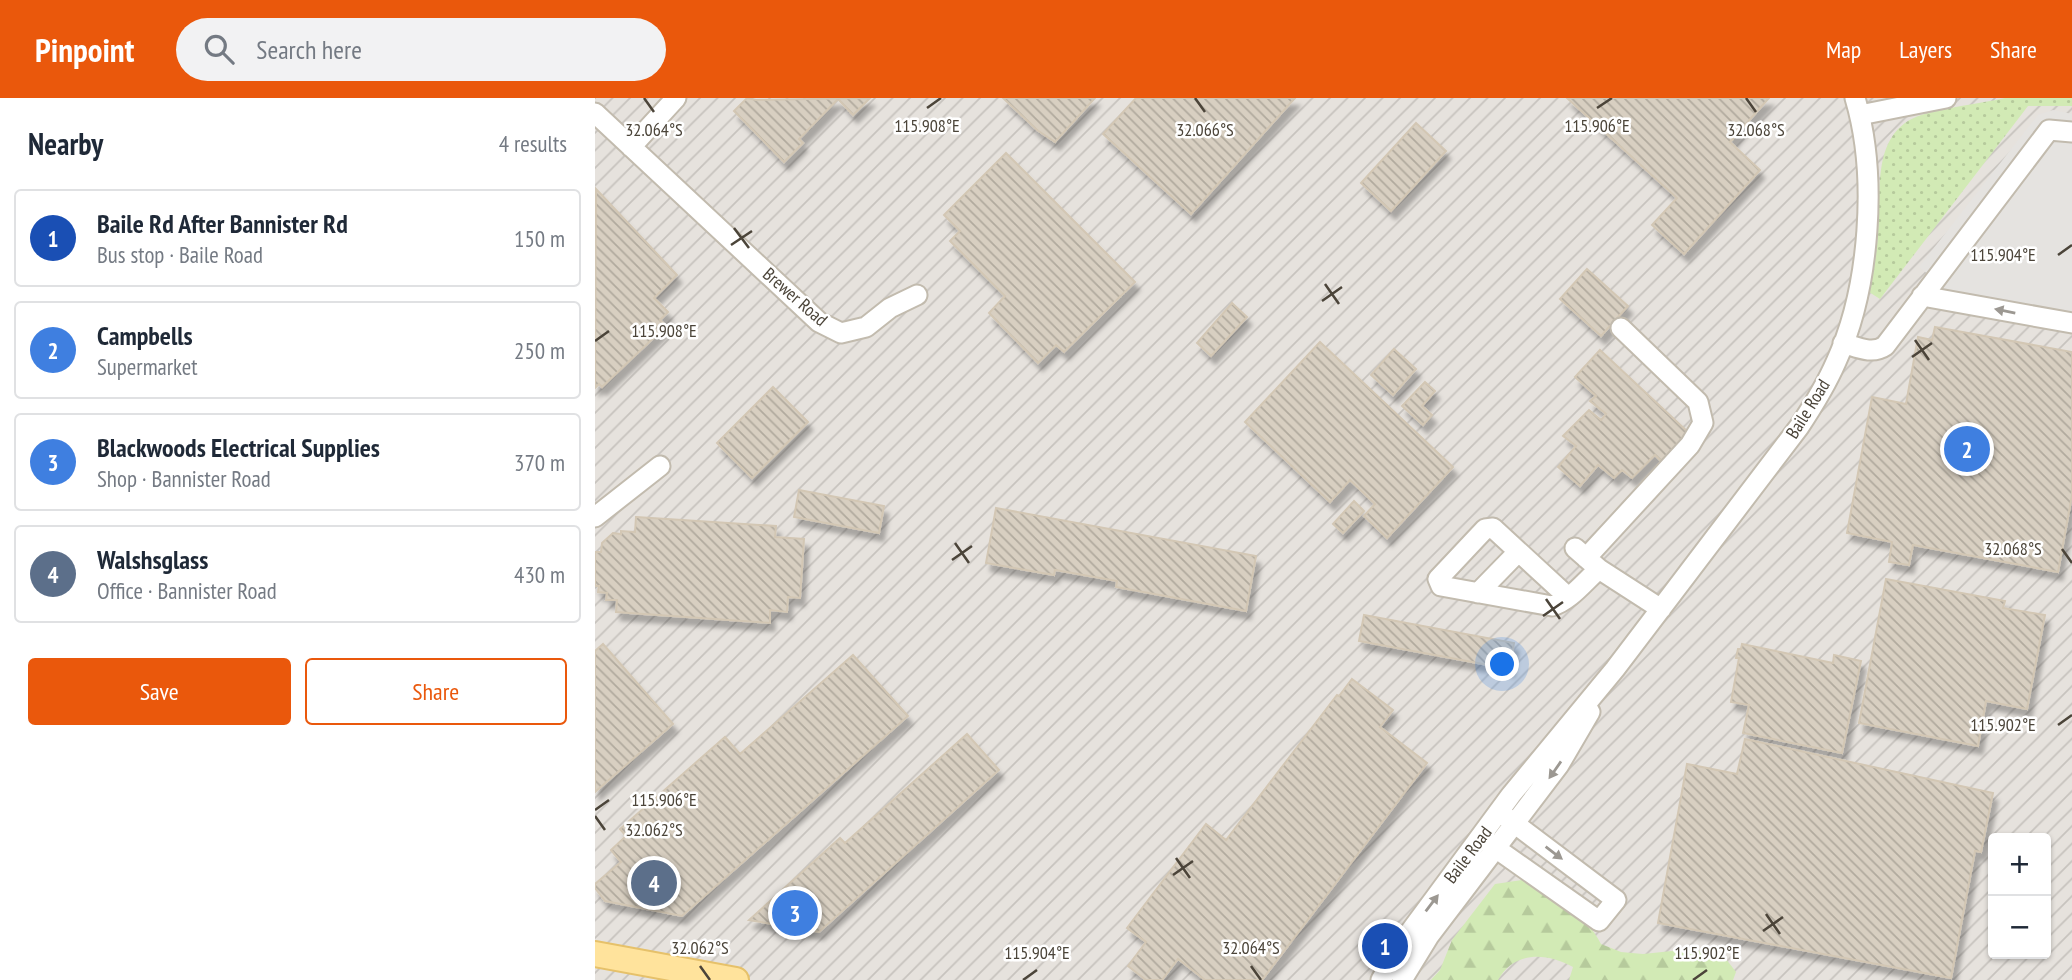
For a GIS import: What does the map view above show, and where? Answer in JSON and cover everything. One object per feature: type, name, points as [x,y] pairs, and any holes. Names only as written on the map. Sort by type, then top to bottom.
[{"type":"main road","points":[[595,954],[736,980]]},
{"type":"street","points":[[631,147],[676,98]]},
{"type":"street","points":[[1858,107],[1946,98]]},
{"type":"street","name":"Baile Road","points":[[1402,980],[1507,818],[1546,749],[1615,669],[1799,427],[1819,396],[1851,324],[1863,265],[1868,220],[1867,168],[1858,107]]},
{"type":"street","name":"Brewer Road","points":[[595,113],[819,322],[841,333],[866,327],[890,308],[917,295]]},
{"type":"street","points":[[1843,343],[1871,351],[1879,350],[2049,130],[2072,132]]},
{"type":"street","points":[[1922,296],[2072,323]]},
{"type":"street","points":[[1567,597],[1493,528],[1488,528],[1439,579],[1441,586],[1552,606],[1567,597],[1587,558],[1690,445],[1703,424],[1702,411],[1694,397],[1621,328]]},
{"type":"street","points":[[595,517],[660,466]]},
{"type":"street","points":[[1478,593],[1518,552]]},
{"type":"street","points":[[1587,558],[1661,609]]},
{"type":"street","points":[[1489,843],[1599,921],[1616,900],[1507,818]]},
{"type":"street","name":"Baile Road","points":[[1381,980],[1404,940],[1489,843]]},
{"type":"street","points":[[1569,898],[1586,877]]},
{"type":"shaded area","points":[[595,98],[2072,98],[2072,980],[595,980]]},
{"type":"shaded area","points":[[2053,110],[2072,114],[2072,332],[1927,306],[1938,282],[1919,267],[2038,115]]},
{"type":"green space","points":[[2005,98],[2072,98],[2072,106],[2028,106],[1880,299],[1869,292],[1877,248],[1882,165],[1893,135],[1905,123],[1921,115]]},
{"type":"green space","points":[[1522,880],[1557,897],[1578,913],[1601,944],[1621,952],[1643,954],[1691,949],[1726,959],[1736,972],[1733,980],[1569,980],[1573,967],[1552,959],[1531,957],[1513,964],[1498,980],[1431,980],[1440,970],[1452,940],[1495,884]]},
{"type":"building","points":[[747,98],[870,98],[853,115],[838,99],[799,139],[803,143],[784,162],[734,111]]},
{"type":"building","points":[[1003,98],[1095,98],[1055,142],[1037,130]]},
{"type":"building","points":[[1136,98],[1295,98],[1191,214],[1103,134]]},
{"type":"building","points":[[1567,98],[1769,98],[1730,142],[1760,170],[1684,254],[1652,225],[1677,198]]},
{"type":"building","points":[[1416,123],[1446,151],[1391,211],[1361,183]]},
{"type":"building","points":[[1006,153],[1135,282],[1064,352],[1056,345],[1038,363],[989,313],[1005,296],[950,241],[960,231],[944,215]]},
{"type":"building","points":[[596,189],[677,275],[654,298],[668,312],[660,320],[666,326],[602,387],[599,384],[595,388]]},
{"type":"building","points":[[1587,269],[1628,306],[1601,336],[1560,299]]},
{"type":"building","points":[[1232,303],[1247,317],[1211,356],[1197,343]]},
{"type":"building","points":[[1935,327],[2072,352],[2072,495],[2058,572],[1913,545],[1909,565],[1889,562],[1892,542],[1847,533],[1872,397],[1906,404],[1918,337],[1932,340]]},
{"type":"building","points":[[1320,342],[1453,467],[1387,538],[1364,516],[1375,504],[1350,480],[1330,502],[1245,422]]},
{"type":"building","points":[[1394,349],[1416,369],[1393,395],[1371,375]]},
{"type":"building","points":[[1600,350],[1688,432],[1661,461],[1655,455],[1632,478],[1622,470],[1614,478],[1598,465],[1580,486],[1558,467],[1576,446],[1563,436],[1589,410],[1601,420],[1606,414],[1590,401],[1596,396],[1575,377]]},
{"type":"building","points":[[1425,382],[1435,391],[1422,406],[1432,415],[1423,425],[1402,406]]},
{"type":"building","points":[[773,387],[808,422],[752,478],[717,443]]},
{"type":"building","points":[[799,490],[884,506],[879,533],[794,517]]},
{"type":"building","points":[[1354,501],[1364,511],[1343,533],[1333,524]]},
{"type":"building","points":[[996,508],[1256,556],[1246,611],[1116,587],[1117,581],[1055,570],[1054,575],[986,563]]},
{"type":"building","points":[[636,517],[776,526],[775,537],[804,539],[800,598],[788,597],[787,612],[770,610],[770,623],[616,612],[617,600],[606,600],[607,593],[598,592],[599,586],[595,586],[595,552],[601,552],[602,543],[613,533],[635,532]]},
{"type":"building","points":[[1886,579],[2005,601],[2003,608],[2045,615],[2027,709],[1986,701],[1978,746],[1859,723]]},
{"type":"building","points":[[1364,615],[1514,643],[1510,669],[1359,641]]},
{"type":"building","points":[[603,644],[673,724],[595,792],[595,651]]},
{"type":"building","points":[[1742,644],[1833,663],[1834,655],[1861,661],[1842,753],[1743,733],[1749,705],[1731,702],[1739,658],[1736,658]]},
{"type":"building","points":[[853,655],[908,716],[682,916],[605,901],[595,884],[621,862],[611,850],[626,836],[620,829],[725,737],[740,754]]},
{"type":"building","points":[[1352,679],[1393,710],[1380,727],[1427,763],[1262,980],[1205,980],[1178,959],[1162,980],[1146,980],[1128,966],[1146,942],[1127,928],[1206,824],[1226,840]]},
{"type":"building","points":[[967,734],[999,770],[819,932],[749,920],[840,838],[845,843]]},
{"type":"building","points":[[1745,739],[1993,793],[1981,852],[1975,851],[1951,978],[1658,923],[1687,764],[1737,774]]},
{"type":"place","name":"Campbells","points":[[1967,449]]},
{"type":"place","name":"Walshsglass","points":[[654,883]]},
{"type":"place","name":"Blackwoods Electrical Supplies","points":[[795,913]]},
{"type":"place","name":"Baile Rd After Bannister Rd","points":[[1385,946]]}]
